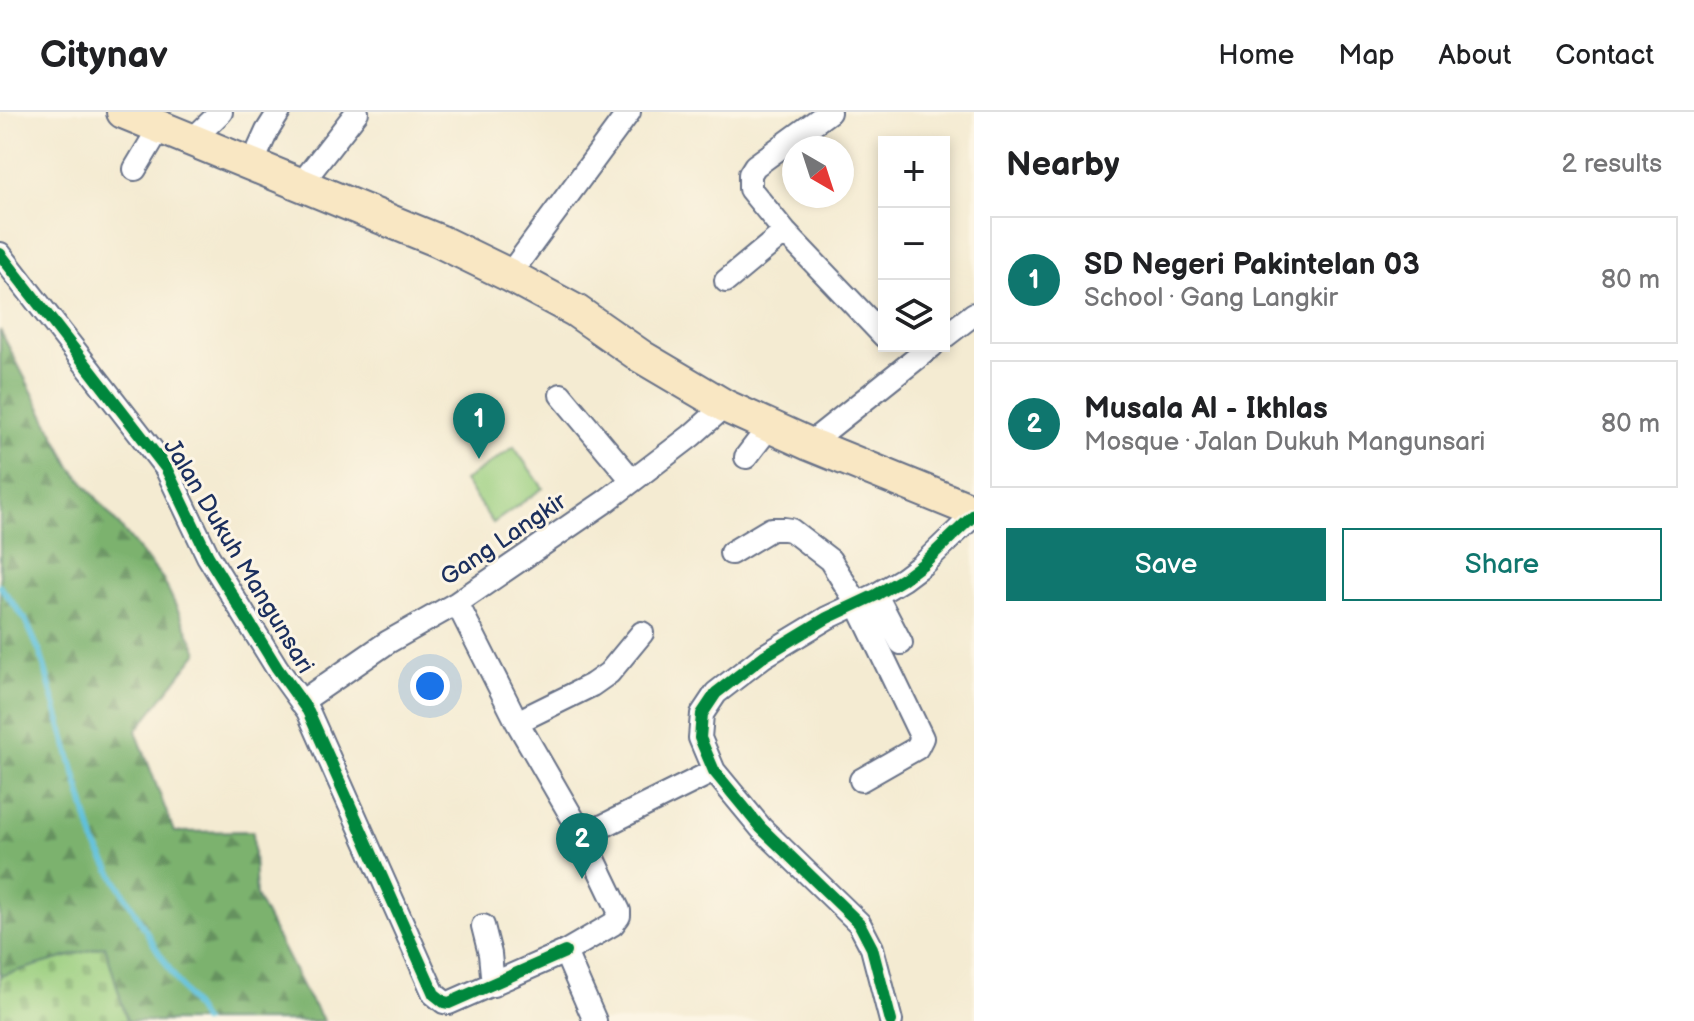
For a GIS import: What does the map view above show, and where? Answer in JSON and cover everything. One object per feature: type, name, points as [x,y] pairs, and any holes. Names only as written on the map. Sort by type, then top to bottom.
[{"type":"main road","points":[[123,112],[439,241],[576,311],[642,357],[725,406],[974,513]]},
{"type":"street","points":[[192,140],[221,112]]},
{"type":"street","points":[[252,164],[279,112]]},
{"type":"street","points":[[301,184],[357,112]]},
{"type":"street","points":[[509,275],[629,112]]},
{"type":"street","points":[[829,112],[755,166],[750,174],[750,189],[785,232],[878,330]]},
{"type":"street","points":[[135,169],[160,127]]},
{"type":"street","points":[[726,281],[785,232]]},
{"type":"street","name":"Jalan Dukuh Mangunsari","points":[[0,254],[166,468],[208,556],[277,668],[308,711],[434,994],[449,1003],[565,952],[613,924],[619,916],[583,836],[517,722],[457,603]]},
{"type":"street","points":[[950,332],[974,314]]},
{"type":"street","points":[[899,352],[909,363]]},
{"type":"street","points":[[809,444],[924,352]]},
{"type":"street","points":[[561,395],[632,480]]},
{"type":"street","name":"Gang Langkir","points":[[301,702],[388,642],[457,603],[606,501],[725,406]]},
{"type":"street","points":[[746,457],[769,427]]},
{"type":"street","points":[[891,1021],[872,948],[859,923],[761,828],[714,771],[700,738],[702,714],[716,693],[764,656],[923,564],[974,513]]},
{"type":"street","points":[[731,553],[771,529],[791,530],[830,560],[901,643]]},
{"type":"street","points":[[861,780],[917,748],[922,738],[866,599]]},
{"type":"street","points":[[517,722],[592,685],[609,673],[642,633]]},
{"type":"street","points":[[583,836],[714,771]]},
{"type":"street","points":[[483,926],[493,985]]},
{"type":"street","points":[[565,952],[595,1021]]},
{"type":"green space","points":[[0,330],[71,467],[163,579],[198,652],[136,731],[174,832],[253,831],[256,896],[305,992],[324,1021],[127,1021],[105,946],[0,976]]},
{"type":"green space","points":[[514,447],[543,488],[493,523],[464,481]]},
{"type":"green space","points":[[105,946],[127,1021],[0,1021],[0,976]]},
{"type":"waterway","points":[[0,586],[25,619],[41,655],[95,844],[203,1021]]},
{"type":"cycle path","points":[[0,254],[166,468],[208,556],[277,668],[308,711],[434,994],[449,1003],[565,952]]},
{"type":"cycle path","points":[[891,1021],[872,948],[859,923],[761,828],[714,771],[700,738],[702,714],[716,693],[764,656],[827,618],[903,579],[974,515]]},
{"type":"place","name":"SD Negeri Pakintelan 03","points":[[479,459]]},
{"type":"place","name":"Musala Al - Ikhlas","points":[[582,879]]}]
